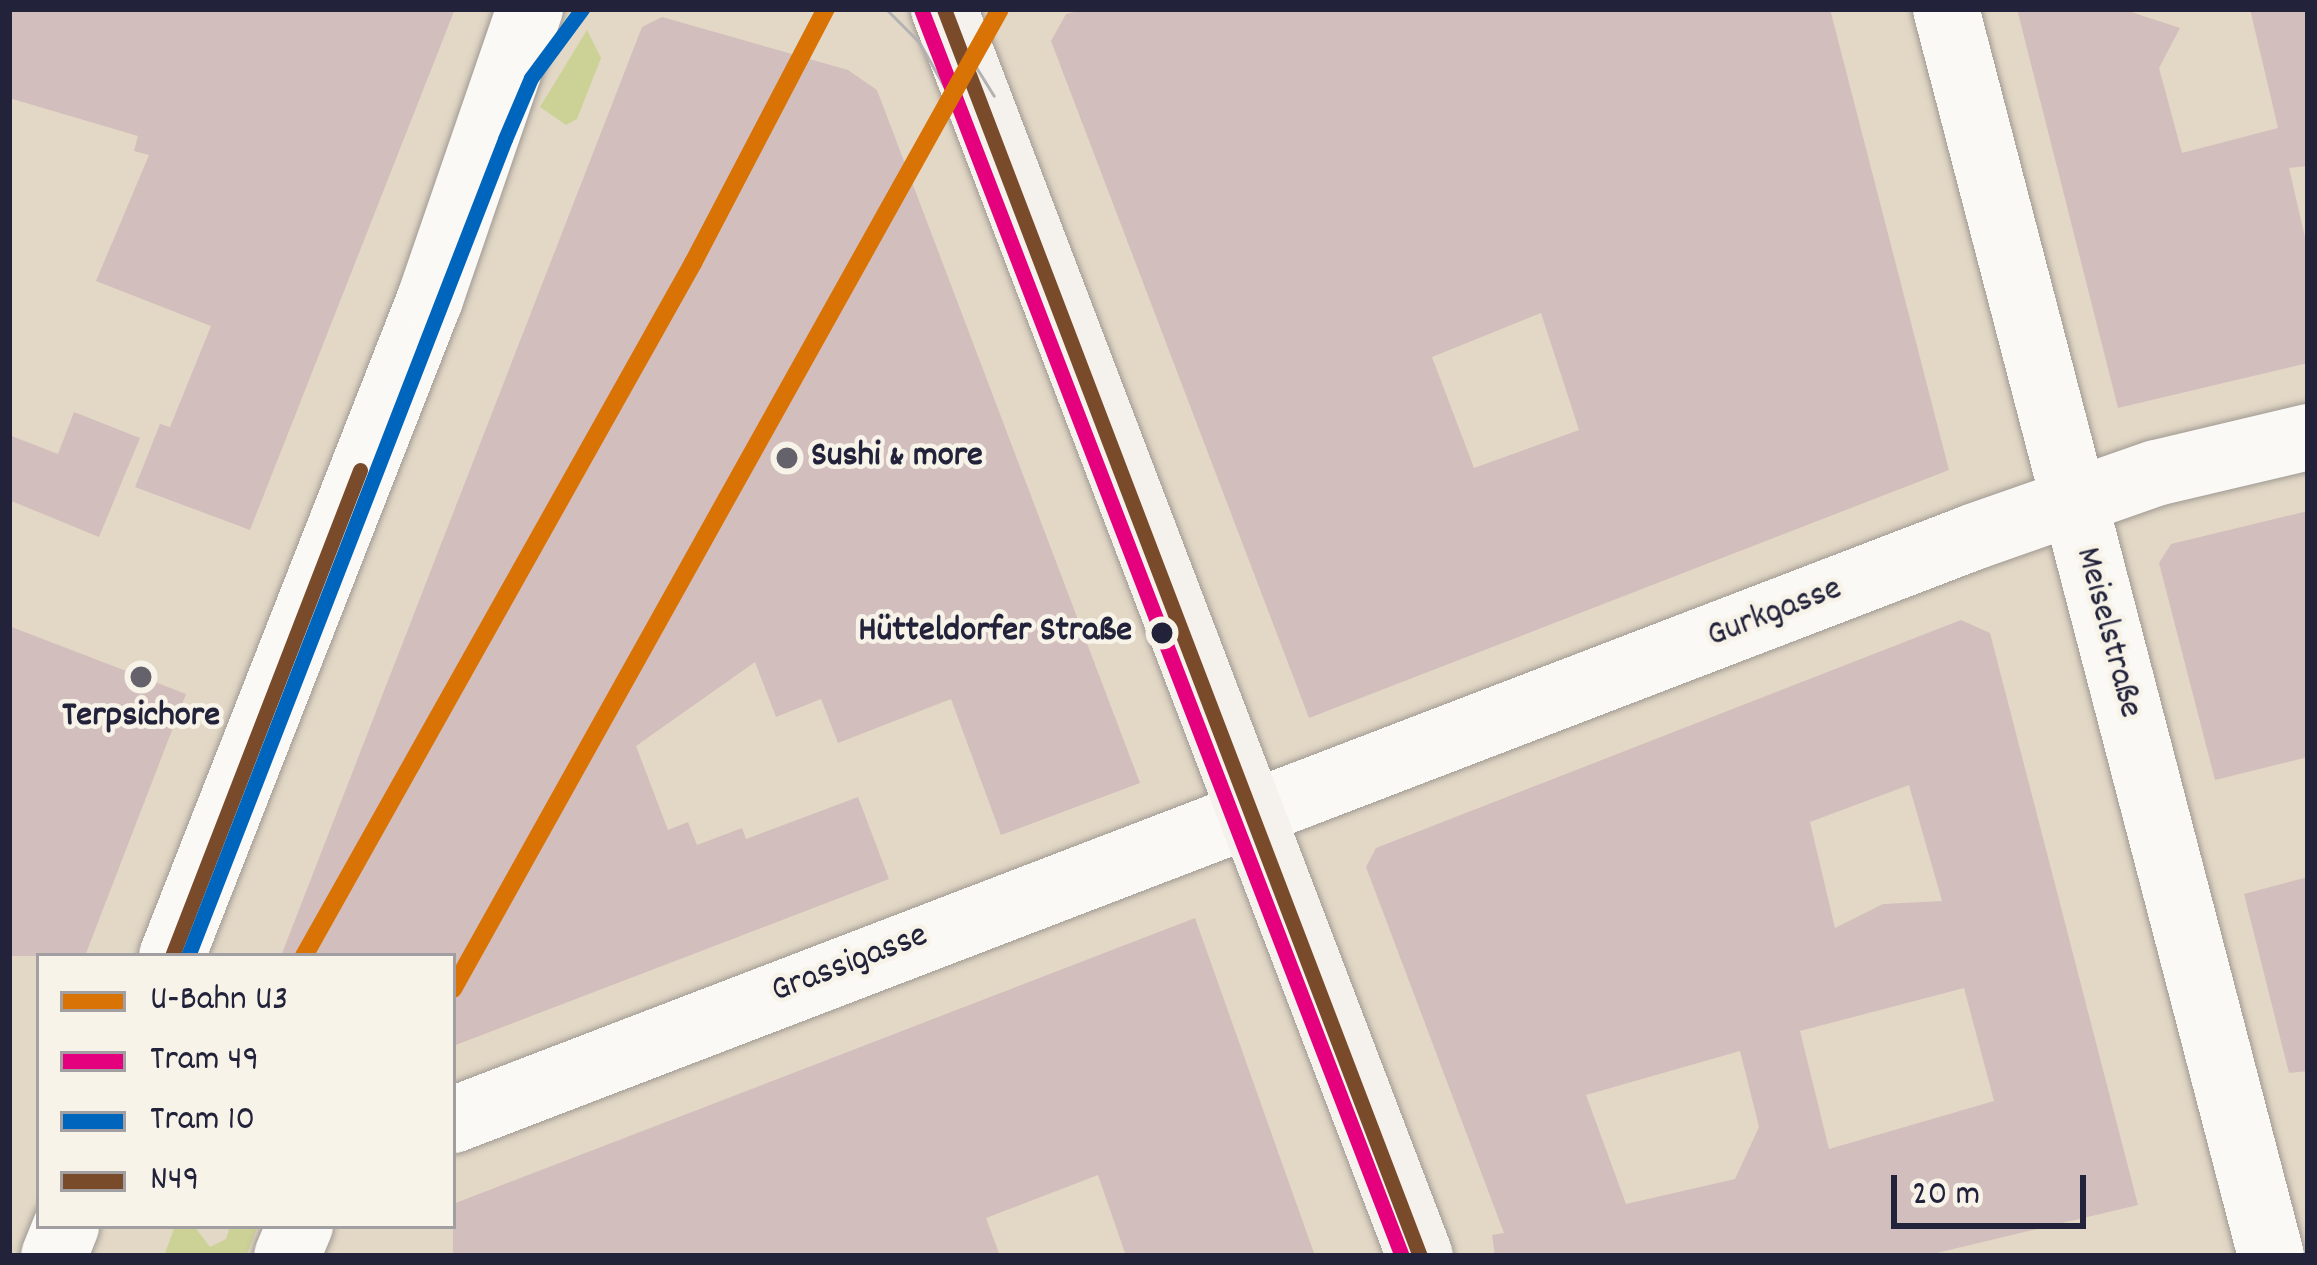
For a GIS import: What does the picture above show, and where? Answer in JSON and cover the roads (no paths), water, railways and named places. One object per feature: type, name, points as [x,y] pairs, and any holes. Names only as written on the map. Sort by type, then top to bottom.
[{"type":"main road","points":[[944,9],[1420,1256]]},
{"type":"street","points":[[173,953],[430,298],[530,9]]},
{"type":"street","name":"Meiselstraße","points":[[1946,9],[2271,1256]]},
{"type":"street","name":"Gurkgasse","points":[[1250,815],[2073,500],[2308,437]]},
{"type":"street","name":"Grassigasse","points":[[456,1119],[1250,815]]},
{"type":"tram line","name":"10","points":[[189,953],[505,139],[531,78],[582,9]]},
{"type":"tram line","points":[[886,9],[919,42],[962,118]]},
{"type":"tram line","name":"49","points":[[921,9],[1402,1256]]},
{"type":"tram line","points":[[940,9],[994,96]]},
{"type":"metro line","name":"U3","points":[[306,953],[693,263],[826,9]]},
{"type":"metro line","name":"U3","points":[[456,984],[1000,9]]},
{"type":"place","name":"Sushi & more","points":[[787,458]]},
{"type":"place","name":"Hütteldorfer Straße","points":[[1162,633]]},
{"type":"place","name":"Terpsichore","points":[[141,677]]}]
